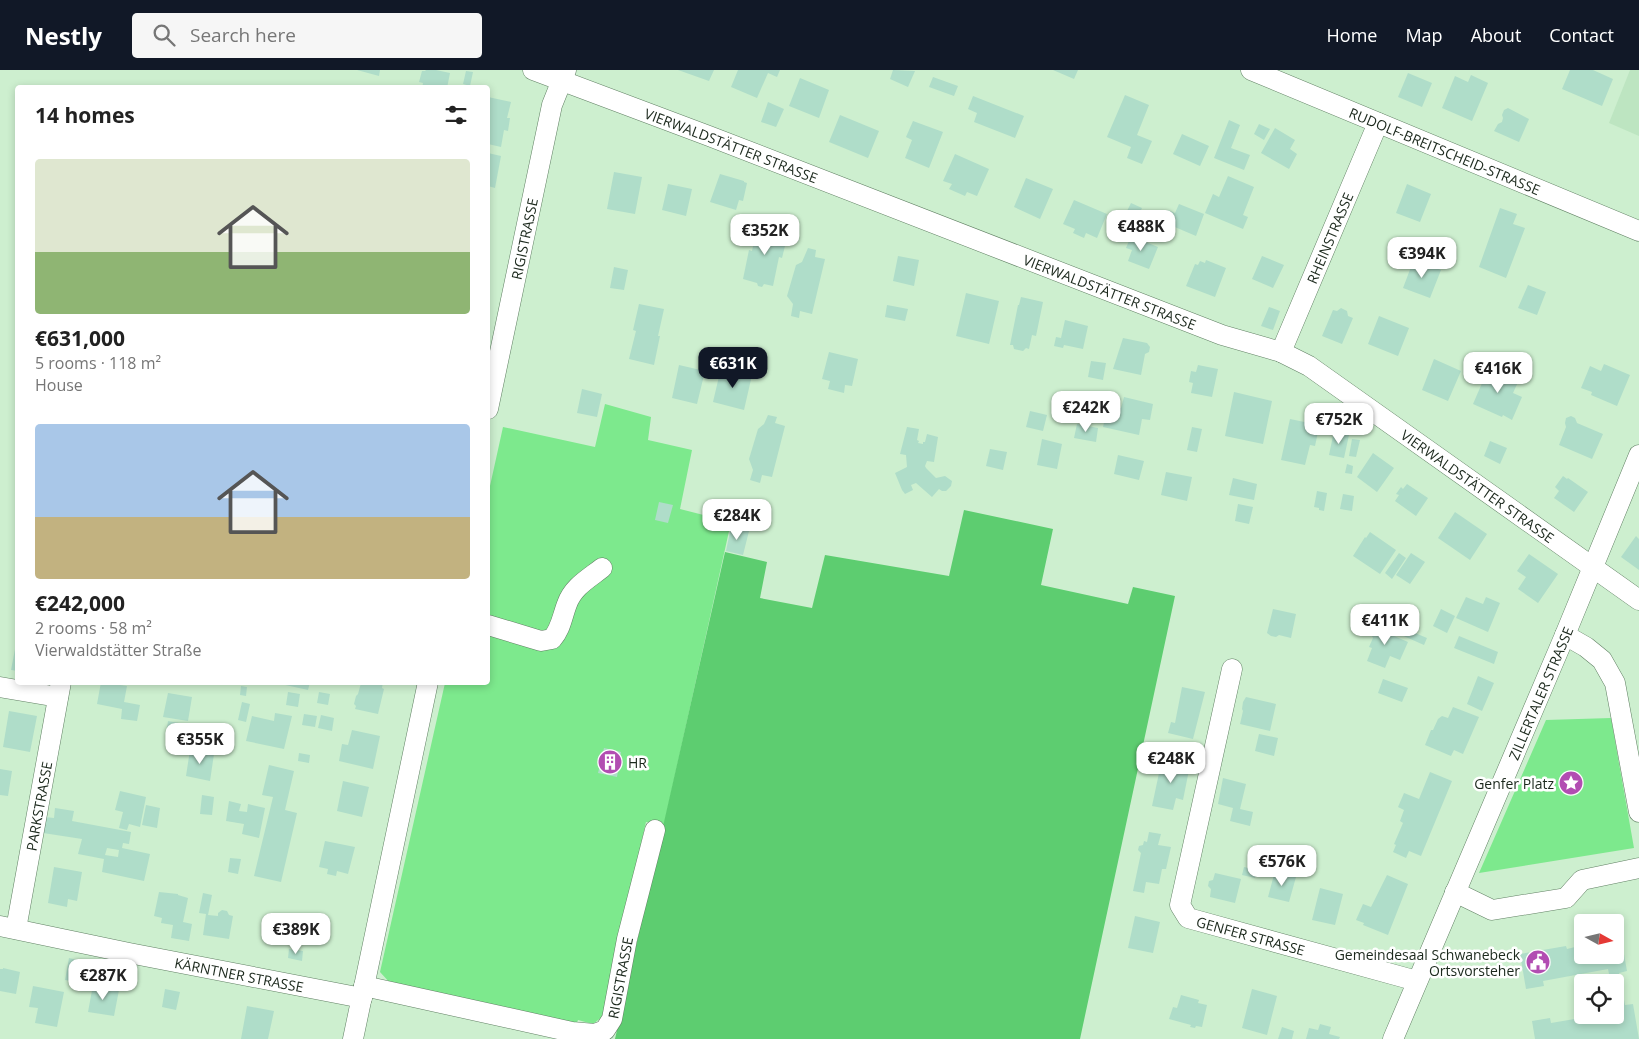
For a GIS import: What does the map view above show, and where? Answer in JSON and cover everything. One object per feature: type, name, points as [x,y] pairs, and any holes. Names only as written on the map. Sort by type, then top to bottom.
[{"type":"street","name":"VIERWALDSTÄTTER STRASSE","points":[[533,70],[564,75],[709,136],[1222,336],[1281,352],[1309,366],[1639,600]]},
{"type":"street","name":"RUDOLF-BREITSCHEID-STRASSE","points":[[1251,70],[1639,231]]},
{"type":"street","name":"RIGISTRASSE","points":[[490,400],[552,105],[564,75]]},
{"type":"street","name":"RHEINSTRASSE","points":[[1281,352],[1378,123]]},
{"type":"street","name":"ZILLERTALER STRASSE","points":[[1392,1039],[1565,635],[1639,456]]},
{"type":"street","points":[[490,626],[541,641],[552,639],[558,632],[567,602],[575,588],[602,568]]},
{"type":"street","points":[[1565,635],[1586,647],[1602,660],[1615,683],[1639,812]]},
{"type":"street","name":"GENFER STRASSE","points":[[1232,669],[1180,905],[1188,918],[1417,981]]},
{"type":"street","points":[[353,1039],[427,685]]},
{"type":"street","points":[[0,687],[60,690]]},
{"type":"street","name":"PARKSTRASSE","points":[[8,927],[60,690]]},
{"type":"street","name":"RIGISTRASSE","points":[[363,992],[572,1032],[595,1034],[605,1030],[612,1019],[627,939],[654,830]]},
{"type":"street","points":[[1455,892],[1492,910],[1566,898],[1582,880],[1639,868]]},
{"type":"street","name":"KÄRNTNER STRASSE","points":[[8,927],[129,953],[363,992]]},
{"type":"shaded area","points":[[1630,70],[1639,70],[1639,136],[1609,123]]},
{"type":"green space","points":[[605,404],[651,417],[648,440],[692,450],[680,509],[731,522],[664,825],[646,822],[602,1017],[593,1024],[578,1020],[576,1025],[391,984],[380,972],[445,685],[490,685],[490,486],[503,427],[595,447]]},
{"type":"green space","points":[[964,510],[1053,529],[1041,585],[1128,604],[1133,587],[1175,596],[1080,1039],[615,1039],[725,552],[767,562],[760,598],[812,608],[825,555],[949,576]]},
{"type":"green space","points":[[1611,718],[1634,848],[1479,873],[1546,720]]},
{"type":"building","points":[[357,70],[380,70],[379,76]]},
{"type":"building","points":[[436,70],[450,73],[448,85],[423,85],[423,83],[419,82],[422,71]]},
{"type":"building","points":[[678,70],[714,70],[709,81]]},
{"type":"building","points":[[738,70],[780,70],[777,77],[768,73],[757,98],[731,87]]},
{"type":"building","points":[[893,70],[915,71],[908,87],[890,79]]},
{"type":"building","points":[[1053,70],[1078,70],[1074,79]]},
{"type":"building","points":[[1570,70],[1593,70],[1613,79],[1602,106],[1562,89]]},
{"type":"building","points":[[466,71],[473,72],[470,85],[463,84]]},
{"type":"building","points":[[1408,73],[1432,83],[1422,107],[1398,97]]},
{"type":"building","points":[[1471,75],[1488,83],[1472,121],[1442,108],[1455,76],[1468,82]]},
{"type":"building","points":[[933,77],[958,86],[954,96],[929,87]]},
{"type":"building","points":[[800,78],[829,90],[819,118],[789,106]]},
{"type":"building","points":[[1125,95],[1149,105],[1137,135],[1152,141],[1142,164],[1127,158],[1131,147],[1107,137]]},
{"type":"building","points":[[973,96],[1024,116],[1015,138],[974,122],[977,113],[968,109]]},
{"type":"building","points":[[490,97],[511,102],[507,118],[510,118],[508,131],[504,130],[501,147],[490,144]]},
{"type":"building","points":[[768,102],[784,109],[776,127],[761,122]]},
{"type":"building","points":[[1508,108],[1529,119],[1519,142],[1494,131],[1498,124],[1502,122],[1504,110]]},
{"type":"building","points":[[840,115],[879,131],[868,158],[829,142]]},
{"type":"building","points":[[1229,120],[1240,125],[1231,148],[1250,155],[1244,170],[1214,158]]},
{"type":"building","points":[[913,121],[943,132],[929,168],[905,158],[912,140],[906,137]]},
{"type":"building","points":[[1259,124],[1270,129],[1264,140],[1254,134]]},
{"type":"building","points":[[1275,128],[1295,140],[1290,149],[1297,154],[1289,169],[1261,153]]},
{"type":"building","points":[[1182,134],[1209,146],[1200,166],[1173,154]]},
{"type":"building","points":[[490,153],[501,156],[495,188],[490,187]]},
{"type":"building","points":[[955,154],[989,169],[977,196],[967,192],[965,196],[949,189],[952,184],[943,181]]},
{"type":"building","points":[[614,172],[642,177],[635,214],[607,209]]},
{"type":"building","points":[[720,174],[747,183],[743,201],[739,200],[736,210],[710,202]]},
{"type":"building","points":[[1228,176],[1254,187],[1243,215],[1248,217],[1243,229],[1205,213],[1213,194],[1219,197]]},
{"type":"building","points":[[1026,178],[1053,189],[1040,219],[1014,207]]},
{"type":"building","points":[[668,184],[692,189],[686,216],[662,210]]},
{"type":"building","points":[[1407,184],[1431,194],[1420,222],[1396,213]]},
{"type":"building","points":[[1074,200],[1107,214],[1097,238],[1086,233],[1084,238],[1073,233],[1075,229],[1063,224]]},
{"type":"building","points":[[1131,203],[1142,208],[1135,223],[1124,217]]},
{"type":"building","points":[[1179,204],[1204,214],[1196,236],[1163,222],[1168,210],[1175,213]]},
{"type":"building","points":[[1500,208],[1517,214],[1513,224],[1525,228],[1506,278],[1479,267]]},
{"type":"building","points":[[757,227],[772,230],[778,228],[779,232],[788,234],[782,258],[779,257],[773,286],[764,284],[762,287],[758,286],[757,283],[743,279],[749,250],[752,251]]},
{"type":"building","points":[[1131,236],[1158,247],[1149,269],[1128,261],[1132,250],[1126,248]]},
{"type":"building","points":[[808,248],[816,250],[815,257],[825,259],[812,314],[800,311],[799,318],[791,316],[793,304],[787,296],[796,265],[802,262]]},
{"type":"building","points":[[898,256],[919,260],[914,286],[893,281]]},
{"type":"building","points":[[1262,256],[1284,265],[1273,288],[1252,279]]},
{"type":"building","points":[[1414,259],[1441,270],[1430,298],[1403,288]]},
{"type":"building","points":[[1206,260],[1226,268],[1215,297],[1186,286],[1195,264],[1198,265],[1200,261],[1205,263]]},
{"type":"building","points":[[614,267],[628,270],[624,290],[610,288]]},
{"type":"building","points":[[1528,285],[1546,292],[1537,315],[1518,308]]},
{"type":"building","points":[[966,293],[999,301],[989,344],[956,336]]},
{"type":"building","points":[[1021,297],[1043,302],[1036,336],[1032,335],[1029,349],[1026,348],[1023,351],[1014,349],[1013,345],[1010,345]]},
{"type":"building","points":[[639,304],[664,309],[654,365],[629,359],[636,331],[633,330]]},
{"type":"building","points":[[887,305],[908,309],[905,321],[885,317]]},
{"type":"building","points":[[1269,307],[1280,311],[1273,330],[1261,326]]},
{"type":"building","points":[[1341,308],[1347,311],[1348,316],[1353,318],[1342,344],[1322,336],[1333,310],[1337,311]]},
{"type":"building","points":[[1379,316],[1409,328],[1398,356],[1368,344]]},
{"type":"building","points":[[1065,320],[1088,326],[1083,349],[1064,345],[1063,348],[1054,346],[1056,337],[1061,338]]},
{"type":"building","points":[[1123,338],[1147,343],[1150,347],[1149,352],[1145,354],[1141,375],[1113,369]]},
{"type":"building","points":[[829,352],[858,359],[852,386],[845,385],[844,393],[828,389],[830,381],[822,379]]},
{"type":"building","points":[[1434,359],[1461,371],[1448,401],[1422,390]]},
{"type":"building","points":[[1091,361],[1106,363],[1103,380],[1088,377]]},
{"type":"building","points":[[1604,364],[1630,375],[1617,406],[1591,395],[1592,392],[1581,388],[1590,366],[1601,371]]},
{"type":"building","points":[[679,365],[705,371],[697,404],[672,398]]},
{"type":"building","points":[[1198,365],[1218,369],[1212,397],[1191,393],[1193,383],[1189,382],[1191,371],[1196,372]]},
{"type":"building","points":[[1489,367],[1519,380],[1513,393],[1522,397],[1512,420],[1473,404]]},
{"type":"building","points":[[721,368],[752,375],[744,410],[713,402]]},
{"type":"building","points":[[582,389],[602,394],[597,417],[577,413]]},
{"type":"building","points":[[1234,392],[1272,401],[1263,444],[1225,436]]},
{"type":"building","points":[[1124,397],[1153,404],[1150,420],[1142,419],[1139,435],[1103,427],[1108,405],[1121,408]]},
{"type":"building","points":[[1030,411],[1047,415],[1043,431],[1026,427]]},
{"type":"building","points":[[768,415],[777,417],[775,423],[785,426],[772,477],[762,475],[760,483],[750,480],[753,470],[749,459],[758,429],[764,424]]},
{"type":"building","points":[[1571,416],[1575,418],[1577,423],[1603,434],[1592,459],[1559,445],[1566,427],[1566,418]]},
{"type":"building","points":[[1290,419],[1314,424],[1312,431],[1318,432],[1315,446],[1310,445],[1305,465],[1281,460]]},
{"type":"building","points":[[1077,424],[1098,428],[1096,442],[1074,438]]},
{"type":"building","points":[[907,427],[919,429],[918,443],[923,444],[925,442],[927,434],[938,437],[934,462],[927,461],[925,466],[936,478],[945,476],[952,481],[951,486],[946,491],[939,489],[932,497],[916,483],[911,485],[913,490],[905,494],[902,490],[895,473],[907,467],[906,455],[900,454]]},
{"type":"building","points":[[1192,427],[1202,429],[1197,452],[1187,450]]},
{"type":"building","points":[[1334,431],[1349,435],[1344,458],[1329,455]]},
{"type":"building","points":[[1042,439],[1062,444],[1057,469],[1037,465]]},
{"type":"building","points":[[1352,439],[1360,440],[1356,457],[1349,456]]},
{"type":"building","points":[[1490,441],[1507,448],[1500,464],[1484,456]]},
{"type":"building","points":[[990,449],[1007,452],[1003,470],[986,466]]},
{"type":"building","points":[[1373,453],[1394,468],[1377,492],[1357,477]]},
{"type":"building","points":[[1118,455],[1144,461],[1139,480],[1114,474]]},
{"type":"building","points":[[1347,464],[1353,466],[1352,474],[1345,473]]},
{"type":"building","points":[[1166,472],[1192,477],[1187,501],[1161,495]]},
{"type":"building","points":[[1563,476],[1588,492],[1574,512],[1554,498],[1559,491],[1555,487]]},
{"type":"building","points":[[1233,478],[1257,484],[1254,500],[1229,495]]},
{"type":"building","points":[[1407,484],[1428,498],[1416,516],[1395,501],[1399,495],[1396,494],[1401,487],[1403,489]]},
{"type":"building","points":[[1317,491],[1327,493],[1324,511],[1314,507]]},
{"type":"building","points":[[1343,494],[1354,496],[1352,511],[1340,509]]},
{"type":"building","points":[[659,502],[673,505],[668,523],[655,520]]},
{"type":"building","points":[[1238,504],[1253,507],[1249,524],[1235,521]]},
{"type":"building","points":[[1455,512],[1487,534],[1470,560],[1438,538]]},
{"type":"building","points":[[731,527],[749,531],[743,555],[726,551]]},
{"type":"building","points":[[1370,532],[1396,550],[1380,574],[1353,556]]},
{"type":"building","points":[[1636,536],[1639,539],[1639,570],[1621,557]]},
{"type":"building","points":[[1399,553],[1406,558],[1392,579],[1385,573]]},
{"type":"building","points":[[1411,553],[1425,562],[1410,584],[1396,575]]},
{"type":"building","points":[[1529,554],[1558,574],[1538,603],[1518,589],[1526,577],[1517,571]]},
{"type":"building","points":[[1466,597],[1483,604],[1486,597],[1500,603],[1488,632],[1456,618]]},
{"type":"building","points":[[1273,609],[1296,614],[1291,638],[1279,635],[1276,637],[1271,636],[1267,633]]},
{"type":"building","points":[[1441,609],[1455,616],[1447,633],[1433,626]]},
{"type":"building","points":[[1374,623],[1389,629],[1387,633],[1408,642],[1400,660],[1390,656],[1385,668],[1367,661],[1372,648],[1369,647],[1373,638],[1370,632]]},
{"type":"building","points":[[1403,628],[1427,638],[1424,645],[1399,634]]},
{"type":"building","points":[[1459,636],[1498,652],[1494,664],[1454,648]]},
{"type":"building","points":[[15,649],[15,671],[11,670]]},
{"type":"building","points":[[1478,676],[1494,683],[1482,711],[1467,704]]},
{"type":"building","points":[[1383,679],[1408,688],[1402,702],[1378,693]]},
{"type":"building","points":[[100,685],[127,686],[124,702],[140,705],[137,721],[121,719],[122,709],[97,704]]},
{"type":"building","points":[[286,685],[309,685],[308,690]]},
{"type":"building","points":[[360,685],[382,685],[382,688],[384,689],[378,714],[355,709],[356,706],[354,704]]},
{"type":"building","points":[[241,686],[247,687],[246,696],[240,695]]},
{"type":"building","points":[[1182,687],[1205,692],[1193,739],[1168,733],[1171,722],[1175,723]]},
{"type":"building","points":[[288,692],[300,694],[298,707],[286,705]]},
{"type":"building","points":[[319,692],[330,694],[328,705],[317,703]]},
{"type":"building","points":[[168,693],[192,697],[188,721],[163,717]]},
{"type":"building","points":[[1246,697],[1276,704],[1270,731],[1240,724],[1243,702]]},
{"type":"building","points":[[242,702],[250,704],[246,722],[238,720]]},
{"type":"building","points":[[1453,707],[1479,717],[1463,754],[1454,750],[1451,756],[1425,745],[1438,719],[1442,716],[1448,718]]},
{"type":"building","points":[[9,711],[37,716],[30,752],[3,747]]},
{"type":"building","points":[[275,713],[292,716],[284,749],[246,741],[252,716],[274,721]]},
{"type":"building","points":[[304,714],[317,716],[315,727],[302,725]]},
{"type":"building","points":[[321,715],[334,718],[332,731],[318,728]]},
{"type":"building","points":[[168,721],[190,725],[187,738],[166,734]]},
{"type":"building","points":[[352,730],[380,736],[373,769],[339,761],[342,744],[348,745]]},
{"type":"building","points":[[1259,734],[1278,738],[1274,756],[1255,751]]},
{"type":"building","name":"HR","points":[[604,748],[621,752],[617,777],[598,773]]},
{"type":"building","points":[[190,750],[214,754],[210,781],[186,776]]},
{"type":"building","points":[[299,753],[310,755],[309,763],[298,761]]},
{"type":"building","points":[[1162,759],[1190,765],[1183,800],[1176,798],[1173,810],[1152,806]]},
{"type":"building","points":[[269,765],[294,771],[285,810],[297,813],[281,882],[254,876],[273,797],[262,795]]},
{"type":"building","points":[[0,769],[12,771],[8,796],[0,795]]},
{"type":"building","points":[[1430,772],[1452,781],[1421,856],[1409,851],[1406,858],[1393,852],[1396,845],[1394,844],[1403,823],[1400,821],[1404,810],[1398,807],[1404,793],[1419,799]]},
{"type":"building","points":[[1223,778],[1246,784],[1240,809],[1253,812],[1250,826],[1230,821],[1233,808],[1218,804]]},
{"type":"building","points":[[343,781],[369,787],[362,817],[337,811]]},
{"type":"building","points":[[120,791],[146,797],[140,827],[129,824],[127,830],[119,828],[123,812],[115,810]]},
{"type":"building","points":[[202,795],[214,797],[212,815],[200,814]]},
{"type":"building","points":[[229,801],[241,804],[239,811],[247,812],[248,804],[265,808],[259,838],[242,834],[244,824],[226,821]]},
{"type":"building","points":[[146,805],[160,808],[157,828],[142,825]]},
{"type":"building","points":[[55,808],[74,811],[72,821],[131,832],[129,844],[123,843],[122,848],[150,854],[144,881],[102,872],[104,859],[78,854],[82,839],[43,833],[45,817],[54,818]],"holes":[[[107,848],[119,850],[118,857],[105,855]]]},
{"type":"building","points":[[1149,832],[1161,834],[1158,845],[1171,847],[1166,869],[1162,869],[1159,884],[1146,882],[1144,893],[1133,891],[1141,853],[1138,850],[1139,846],[1143,845],[1144,841],[1147,842]]},
{"type":"building","points":[[325,841],[355,847],[348,874],[337,871],[336,876],[327,874],[328,869],[319,867]]},
{"type":"building","points":[[230,858],[241,859],[238,874],[228,872]]},
{"type":"building","points":[[54,867],[82,872],[77,901],[68,899],[67,907],[48,903]]},
{"type":"building","points":[[1244,867],[1257,870],[1255,878],[1242,875]]},
{"type":"building","points":[[1275,871],[1296,877],[1289,902],[1268,897]]},
{"type":"building","points":[[1215,873],[1241,879],[1235,903],[1210,897],[1209,881],[1213,880]]},
{"type":"building","points":[[1387,875],[1408,884],[1388,935],[1363,925],[1364,923],[1356,920],[1363,904],[1371,907]]},
{"type":"building","points":[[1320,888],[1343,894],[1335,925],[1312,920]]},
{"type":"building","points":[[159,892],[178,894],[188,898],[183,922],[192,924],[189,941],[171,938],[173,925],[161,923],[162,918],[154,916]]},
{"type":"building","points":[[203,893],[212,895],[208,915],[218,916],[218,913],[222,910],[227,911],[229,915],[233,916],[229,939],[203,935],[206,914],[199,913]]},
{"type":"building","points":[[1135,916],[1160,922],[1153,953],[1128,948]]},
{"type":"building","points":[[1566,946],[1567,949],[1574,947],[1574,964],[1624,964],[1624,954],[1627,971],[1619,974],[1609,974],[1608,969],[1574,974],[1543,981],[1544,986],[1526,989],[1520,954]]},
{"type":"building","points":[[289,949],[303,951],[302,961],[288,958]]},
{"type":"building","points":[[69,958],[85,962],[81,983],[65,980]]},
{"type":"building","points":[[0,969],[20,972],[16,994],[0,991]]},
{"type":"building","points":[[93,985],[119,990],[114,1016],[88,1012]]},
{"type":"building","points":[[33,986],[64,992],[57,1027],[35,1023],[38,1008],[29,1007]]},
{"type":"building","points":[[165,989],[180,992],[176,1010],[162,1007]]},
{"type":"building","points":[[1252,989],[1277,996],[1267,1035],[1242,1028]]},
{"type":"building","points":[[1181,995],[1199,1000],[1198,1003],[1207,1005],[1202,1027],[1190,1027],[1191,1025],[1169,1019],[1173,1007],[1177,1008]]},
{"type":"building","points":[[1624,1000],[1625,1005],[1633,1004],[1639,1039],[1535,1039],[1532,1021],[1550,1018],[1551,1023],[1574,1019],[1574,1024],[1624,1024]]},
{"type":"building","points":[[247,1006],[274,1011],[268,1039],[241,1039]]},
{"type":"building","points":[[1320,1024],[1331,1027],[1329,1034],[1340,1037],[1339,1039],[1306,1039],[1309,1028],[1318,1030]]},
{"type":"building","points":[[1282,1027],[1294,1031],[1292,1039],[1278,1039]]},
{"type":"place","name":"HR","points":[[610,762]]},
{"type":"place","name":"Genfer Platz","points":[[1571,783]]},
{"type":"place","name":"Gemeindesaal Schwanebeck Ortsvorsteher","points":[[1538,962]]}]
